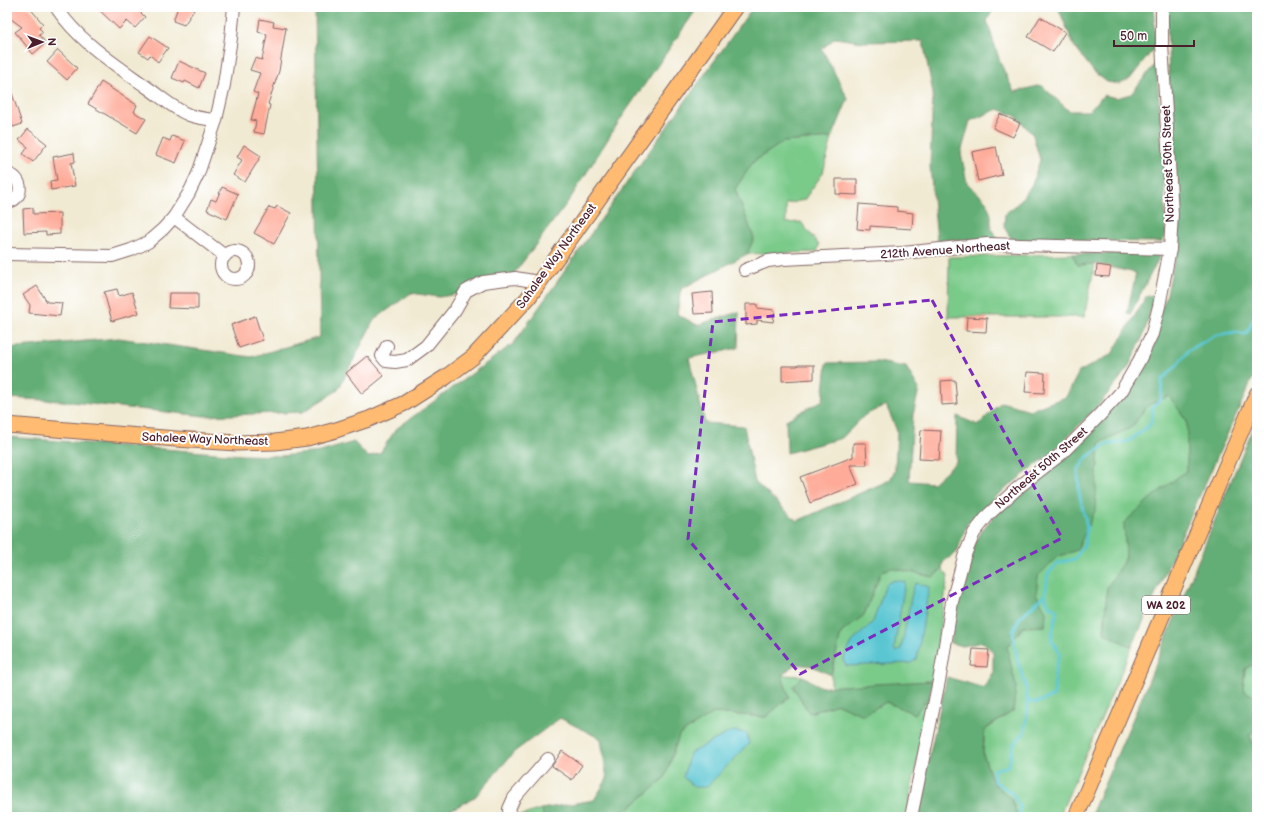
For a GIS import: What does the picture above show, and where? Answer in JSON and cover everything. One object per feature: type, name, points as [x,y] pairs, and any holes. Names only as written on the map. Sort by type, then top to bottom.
[{"type":"main road","name":"Sahalee Way Northeast","points":[[7,425],[237,443],[275,442],[307,438],[336,430],[369,419],[405,403],[446,378],[473,357],[528,298],[735,7]]},
{"type":"main road","name":"WA 202","points":[[1076,817],[1257,394]]},
{"type":"street","points":[[56,7],[84,39],[99,53],[175,107],[189,115],[216,120]]},
{"type":"street","points":[[7,254],[112,256],[131,250],[148,242],[164,230],[174,218],[189,194],[198,174],[216,120],[224,85],[234,7]]},
{"type":"street","name":"Northeast 50th Street","points":[[911,817],[940,676],[952,602],[964,557],[974,533],[989,514],[1020,486],[1061,454],[1121,392],[1139,361],[1152,334],[1170,249],[1172,214],[1162,44],[1162,7]]},
{"type":"street","points":[[7,174],[18,180],[20,189],[14,200],[7,202]]},
{"type":"street","points":[[174,218],[225,256]]},
{"type":"street","name":"212th Avenue Northeast","points":[[745,270],[768,261],[784,259],[903,253],[986,244],[1170,249]]},
{"type":"street","points":[[386,346],[382,356],[386,361],[395,362],[407,360],[426,346],[455,310],[466,291],[483,282],[515,278],[539,282]]},
{"type":"street","points":[[510,817],[509,809],[514,798],[548,759]]},
{"type":"highlighted area","points":[[932,300],[1062,538],[800,674],[688,539],[713,322]]},
{"type":"green space","points":[[315,7],[698,7],[620,120],[570,199],[504,287],[439,297],[411,293],[374,320],[338,390],[303,412],[204,416],[62,401],[7,398],[7,348],[119,338],[251,357],[320,337]]},
{"type":"green space","points":[[753,7],[994,7],[987,21],[1000,62],[1014,92],[1041,85],[1069,111],[1089,111],[1104,95],[1116,98],[1131,94],[1156,63],[1163,155],[1166,235],[1162,242],[1012,240],[1004,227],[1005,214],[1017,204],[1031,187],[1040,160],[1033,135],[1016,116],[998,109],[970,121],[961,153],[967,183],[986,201],[991,215],[991,229],[999,240],[937,240],[930,166],[933,93],[923,41],[863,42],[835,38],[822,49],[848,99],[832,138],[783,142],[753,162],[735,189],[754,238],[747,254],[681,289],[677,314],[697,325],[739,312],[738,348],[689,358],[705,423],[744,426],[755,482],[797,521],[890,480],[895,470],[897,431],[886,405],[865,415],[842,438],[787,453],[786,420],[823,400],[827,363],[878,362],[906,367],[919,389],[913,415],[909,481],[933,483],[956,462],[957,416],[978,425],[1001,402],[1030,410],[1066,397],[1079,372],[1112,354],[1147,295],[1155,297],[1143,336],[1128,368],[1098,406],[1050,454],[995,497],[967,524],[957,552],[943,562],[942,569],[933,577],[891,568],[884,570],[880,574],[864,615],[841,633],[831,675],[812,666],[795,664],[782,675],[789,697],[766,717],[714,713],[679,735],[665,778],[628,809],[606,817],[544,817],[541,809],[594,800],[607,779],[601,739],[560,718],[514,752],[474,798],[437,817],[7,817],[7,437],[242,455],[280,456],[320,452],[354,442],[368,457],[380,453],[396,429],[514,343]]},
{"type":"green space","points":[[1058,7],[1154,7],[1155,47],[1130,79],[1119,84],[1107,82],[1094,72],[1074,46]]},
{"type":"green space","points":[[1167,7],[1257,7],[1257,368],[1132,647],[1104,633],[1107,588],[1126,557],[1124,523],[1151,498],[1187,470],[1187,421],[1169,396],[1148,405],[1132,427],[1099,443],[1095,511],[1077,550],[1057,557],[1038,576],[1036,594],[1046,611],[1045,626],[1023,627],[1007,647],[1016,686],[1013,711],[984,730],[983,754],[993,783],[1011,798],[1017,814],[1016,817],[918,817],[922,789],[947,677],[984,688],[993,673],[993,652],[983,642],[963,646],[950,643],[961,585],[975,544],[984,528],[998,512],[1118,401],[1166,298],[1176,253],[1178,217],[1169,83]]},
{"type":"green space","points":[[832,138],[823,173],[804,200],[786,204],[786,223],[801,222],[819,245],[817,252],[747,254],[754,238],[735,189],[753,162],[783,142]]},
{"type":"green space","points":[[1156,253],[1159,258],[1130,314],[1127,313],[1136,273],[1095,264],[1078,265],[1072,254]]},
{"type":"green space","points":[[1072,254],[1078,265],[1095,264],[1084,317],[948,317],[949,257]]},
{"type":"green space","points":[[1170,396],[1187,421],[1187,470],[1151,498],[1124,523],[1126,557],[1107,588],[1104,633],[1132,647],[1059,817],[1016,817],[1017,814],[1011,798],[993,783],[983,754],[985,730],[1013,711],[1016,686],[1007,647],[1023,627],[1045,626],[1046,611],[1036,594],[1038,576],[1057,557],[1077,550],[1098,468],[1099,443],[1132,427],[1148,405]]},
{"type":"green space","points":[[1257,418],[1257,662],[1245,669],[1243,690],[1257,698],[1257,728],[1249,735],[1257,752],[1257,817],[1090,817],[1137,709]]},
{"type":"green space","points":[[891,568],[933,577],[942,569],[948,576],[932,681],[831,687],[831,675],[841,633],[864,615],[880,574],[884,570]]},
{"type":"green space","points":[[1257,662],[1257,698],[1243,690],[1245,669]]},
{"type":"green space","points":[[782,675],[803,676],[793,686],[809,713],[838,704],[863,715],[886,702],[915,714],[930,695],[906,817],[606,817],[629,809],[665,778],[679,735],[714,713],[766,717],[789,697]]},
{"type":"green space","points":[[803,676],[821,687],[932,681],[930,695],[915,714],[886,702],[863,715],[838,704],[809,713],[793,686]]},
{"type":"green space","points":[[1257,728],[1257,752],[1249,735]]},
{"type":"green space","points":[[541,809],[544,817],[519,817],[520,816]]},
{"type":"water","points":[[894,580],[905,582],[894,649],[896,652],[901,649],[913,588],[916,583],[929,587],[917,659],[911,663],[846,666],[843,660],[852,642],[873,622],[886,584]]},
{"type":"water","points":[[732,731],[747,733],[749,744],[706,787],[694,787],[683,777],[690,753]]},
{"type":"building","points":[[7,7],[29,7],[43,24],[39,28],[43,32],[39,35],[46,43],[33,54],[15,32],[22,27],[7,16]]},
{"type":"building","points":[[96,7],[135,7],[145,17],[135,28],[127,21],[119,29]]},
{"type":"building","points":[[178,7],[196,7],[184,25],[173,21]]},
{"type":"building","points":[[1040,17],[1065,32],[1053,52],[1028,37]]},
{"type":"building","points":[[260,19],[274,22],[273,26],[286,28],[279,71],[268,104],[270,105],[264,134],[254,132],[256,121],[251,120],[258,94],[253,92],[260,73],[250,70],[255,58],[262,60],[267,34],[258,32]]},
{"type":"building","points":[[150,36],[168,48],[158,62],[150,55],[148,58],[139,52]]},
{"type":"building","points":[[58,50],[77,68],[67,80],[47,62]]},
{"type":"building","points":[[179,61],[205,73],[199,88],[185,81],[184,83],[172,78]]},
{"type":"building","points":[[101,82],[137,105],[134,112],[146,119],[137,133],[88,104]]},
{"type":"building","points":[[9,84],[22,124],[13,127],[10,119],[7,120],[7,85]]},
{"type":"building","points":[[1000,114],[1020,123],[1013,137],[993,128]]},
{"type":"building","points":[[28,129],[47,144],[33,162],[23,154],[28,147],[19,140]]},
{"type":"building","points":[[172,136],[185,141],[176,163],[156,155],[163,138],[170,141]]},
{"type":"building","points":[[244,145],[261,156],[245,182],[233,175],[242,160],[237,157]]},
{"type":"building","points":[[996,147],[1002,175],[978,181],[972,152]]},
{"type":"building","points":[[74,153],[75,162],[71,163],[75,186],[51,190],[50,181],[57,180],[53,157]]},
{"type":"building","points":[[836,179],[857,179],[857,195],[836,194]]},
{"type":"building","points":[[222,187],[238,194],[227,219],[207,210],[211,199],[216,201]]},
{"type":"building","points":[[859,204],[897,207],[897,211],[913,213],[912,229],[870,226],[870,230],[857,229]]},
{"type":"building","points":[[277,206],[291,213],[274,244],[254,233],[269,207],[275,209]]},
{"type":"building","points":[[33,208],[33,214],[60,213],[60,234],[46,235],[46,232],[24,233],[23,209]]},
{"type":"building","points":[[1097,265],[1111,267],[1109,277],[1096,276]]},
{"type":"building","points":[[37,286],[47,302],[62,303],[60,316],[29,313],[30,305],[23,295]]},
{"type":"building","points":[[117,289],[119,296],[132,292],[139,313],[112,321],[104,292]]},
{"type":"building","points":[[712,292],[713,313],[694,314],[692,294]]},
{"type":"building","points":[[169,293],[198,293],[198,309],[168,308]]},
{"type":"building","points":[[746,304],[757,304],[757,308],[775,310],[773,322],[757,320],[757,324],[746,325]]},
{"type":"building","points":[[255,316],[263,340],[239,348],[231,325]]},
{"type":"building","points":[[967,317],[987,318],[986,332],[966,331]]},
{"type":"building","points":[[367,356],[384,376],[362,394],[346,373]]},
{"type":"building","points":[[814,365],[814,379],[782,381],[782,366]]},
{"type":"building","points":[[1027,372],[1045,373],[1044,393],[1025,392]]},
{"type":"building","points":[[955,380],[957,404],[942,405],[941,381]]},
{"type":"building","points":[[921,430],[941,431],[939,460],[919,459]]},
{"type":"building","points":[[853,443],[866,443],[867,465],[850,465],[858,484],[810,503],[800,477],[853,457]]},
{"type":"building","points":[[973,649],[989,650],[987,667],[971,666]]},
{"type":"building","points":[[562,751],[582,765],[572,780],[552,766]]},
{"type":"waterway","points":[[1019,817],[1020,807],[1012,793],[994,781],[993,770],[1009,766],[1013,745],[1024,733],[1028,711],[1026,686],[1017,659],[1013,631],[1020,617],[1045,595],[1048,574],[1058,563],[1075,559],[1085,543],[1087,527],[1079,493],[1078,470],[1087,457],[1105,445],[1129,441],[1150,425],[1153,414],[1152,408],[1161,399],[1162,380],[1189,350],[1216,335],[1236,332],[1246,334],[1252,321],[1257,319]]},
{"type":"waterway","points":[[1027,700],[1036,703],[1054,696],[1055,670],[1060,654],[1051,639],[1057,610],[1048,605],[1045,595]]}]
